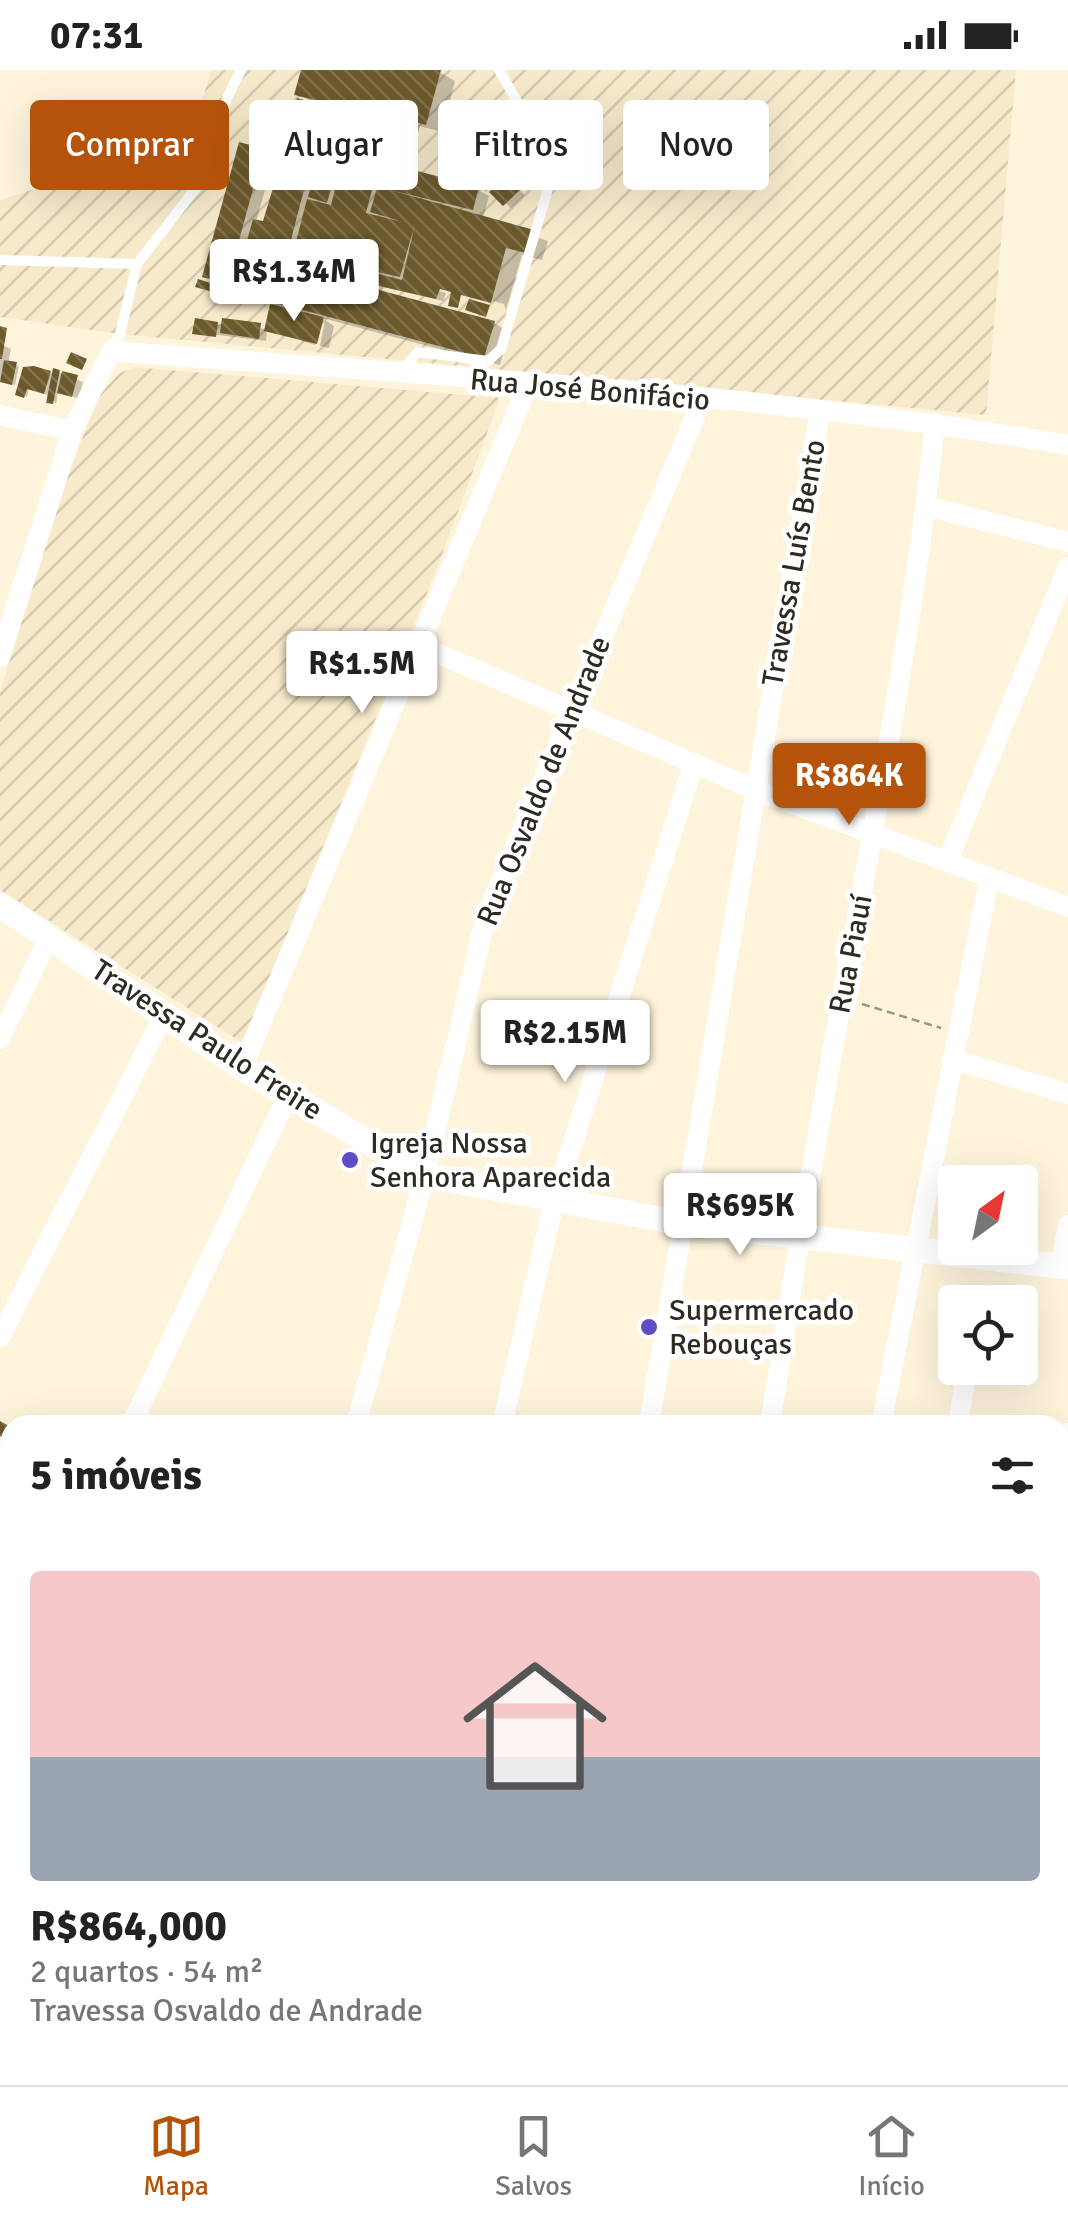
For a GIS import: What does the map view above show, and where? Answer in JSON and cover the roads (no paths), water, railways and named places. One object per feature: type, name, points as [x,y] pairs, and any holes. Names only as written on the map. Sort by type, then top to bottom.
[{"type":"street","name":"Rua José Bonifácio","points":[[111,350],[529,382],[935,422],[1068,446]]},
{"type":"street","points":[[0,657],[4,633],[72,431],[111,350]]},
{"type":"street","points":[[242,1068],[529,382]]},
{"type":"street","name":"Rua Osvaldo de Andrade","points":[[359,1415],[425,1176],[486,916],[702,400]]},
{"type":"street","name":"Travessa Luís Bento","points":[[651,1415],[820,411]]},
{"type":"street","points":[[0,415],[72,431]]},
{"type":"street","name":"Rua Piauí","points":[[772,1415],[799,1238],[873,834],[926,506],[935,422]]},
{"type":"street","points":[[926,506],[1068,542]]},
{"type":"street","points":[[947,862],[1066,578]]},
{"type":"street","points":[[418,644],[756,790],[1068,906]]},
{"type":"street","points":[[504,1415],[554,1202],[694,764]]},
{"type":"street","points":[[883,1415],[989,879]]},
{"type":"street","name":"Travessa Paulo Freire","points":[[0,905],[242,1068],[425,1176],[681,1223],[1064,1266]]},
{"type":"street","points":[[0,1039],[49,937]]},
{"type":"street","points":[[0,1337],[164,1013]]},
{"type":"street","points":[[952,1059],[1068,1094]]},
{"type":"street","points":[[137,1415],[288,1096]]},
{"type":"street","points":[[1064,1266],[1068,1225]]},
{"type":"street","points":[[959,1415],[964,1385]]},
{"type":"lane","points":[[111,350],[120,334],[137,264],[203,178],[227,98],[241,70]]},
{"type":"lane","points":[[400,372],[418,352],[488,360],[501,350],[552,174],[541,143],[498,70]]},
{"type":"lane","points":[[0,260],[137,264]]},
{"type":"place","name":"Igreja Nossa Senhora Aparecida","points":[[350,1160]]},
{"type":"place","name":"Supermercado Rebouças","points":[[649,1327]]}]
